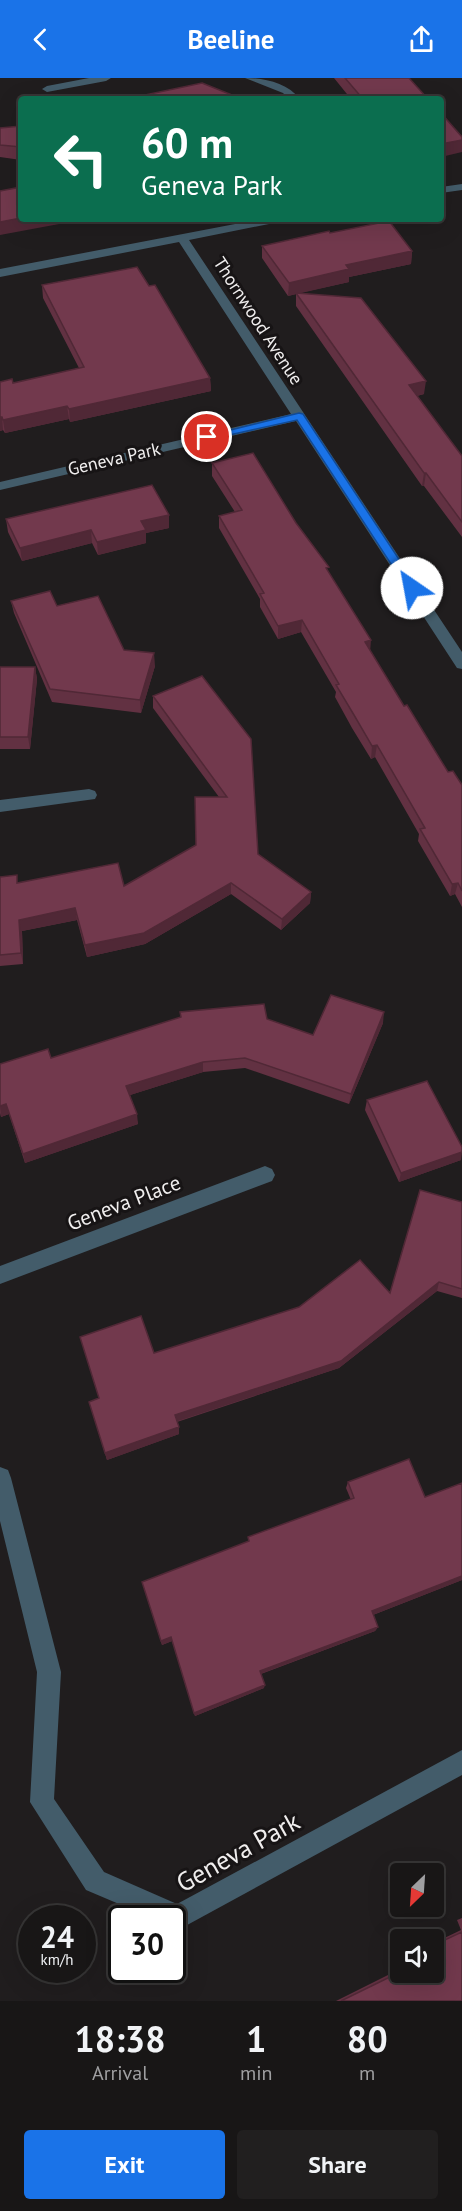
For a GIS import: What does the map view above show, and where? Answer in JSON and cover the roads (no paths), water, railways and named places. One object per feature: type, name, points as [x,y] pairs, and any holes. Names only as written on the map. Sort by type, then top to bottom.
[{"type":"street","points":[[47,89],[106,78]]},
{"type":"street","points":[[250,78],[287,91],[292,96]]},
{"type":"street","points":[[444,190],[462,187]]},
{"type":"street","points":[[0,273],[264,222]]},
{"type":"street","name":"Thornwood Avenue","points":[[182,238],[462,664]]},
{"type":"street","name":"Geneva Park","points":[[0,486],[299,416]]},
{"type":"street","points":[[0,806],[89,795]]},
{"type":"street","name":"Geneva Place","points":[[0,1275],[265,1175]]},
{"type":"street","name":"Geneva Park","points":[[0,1478],[49,1672],[42,1802],[94,1881],[178,1917],[462,1762]]}]
